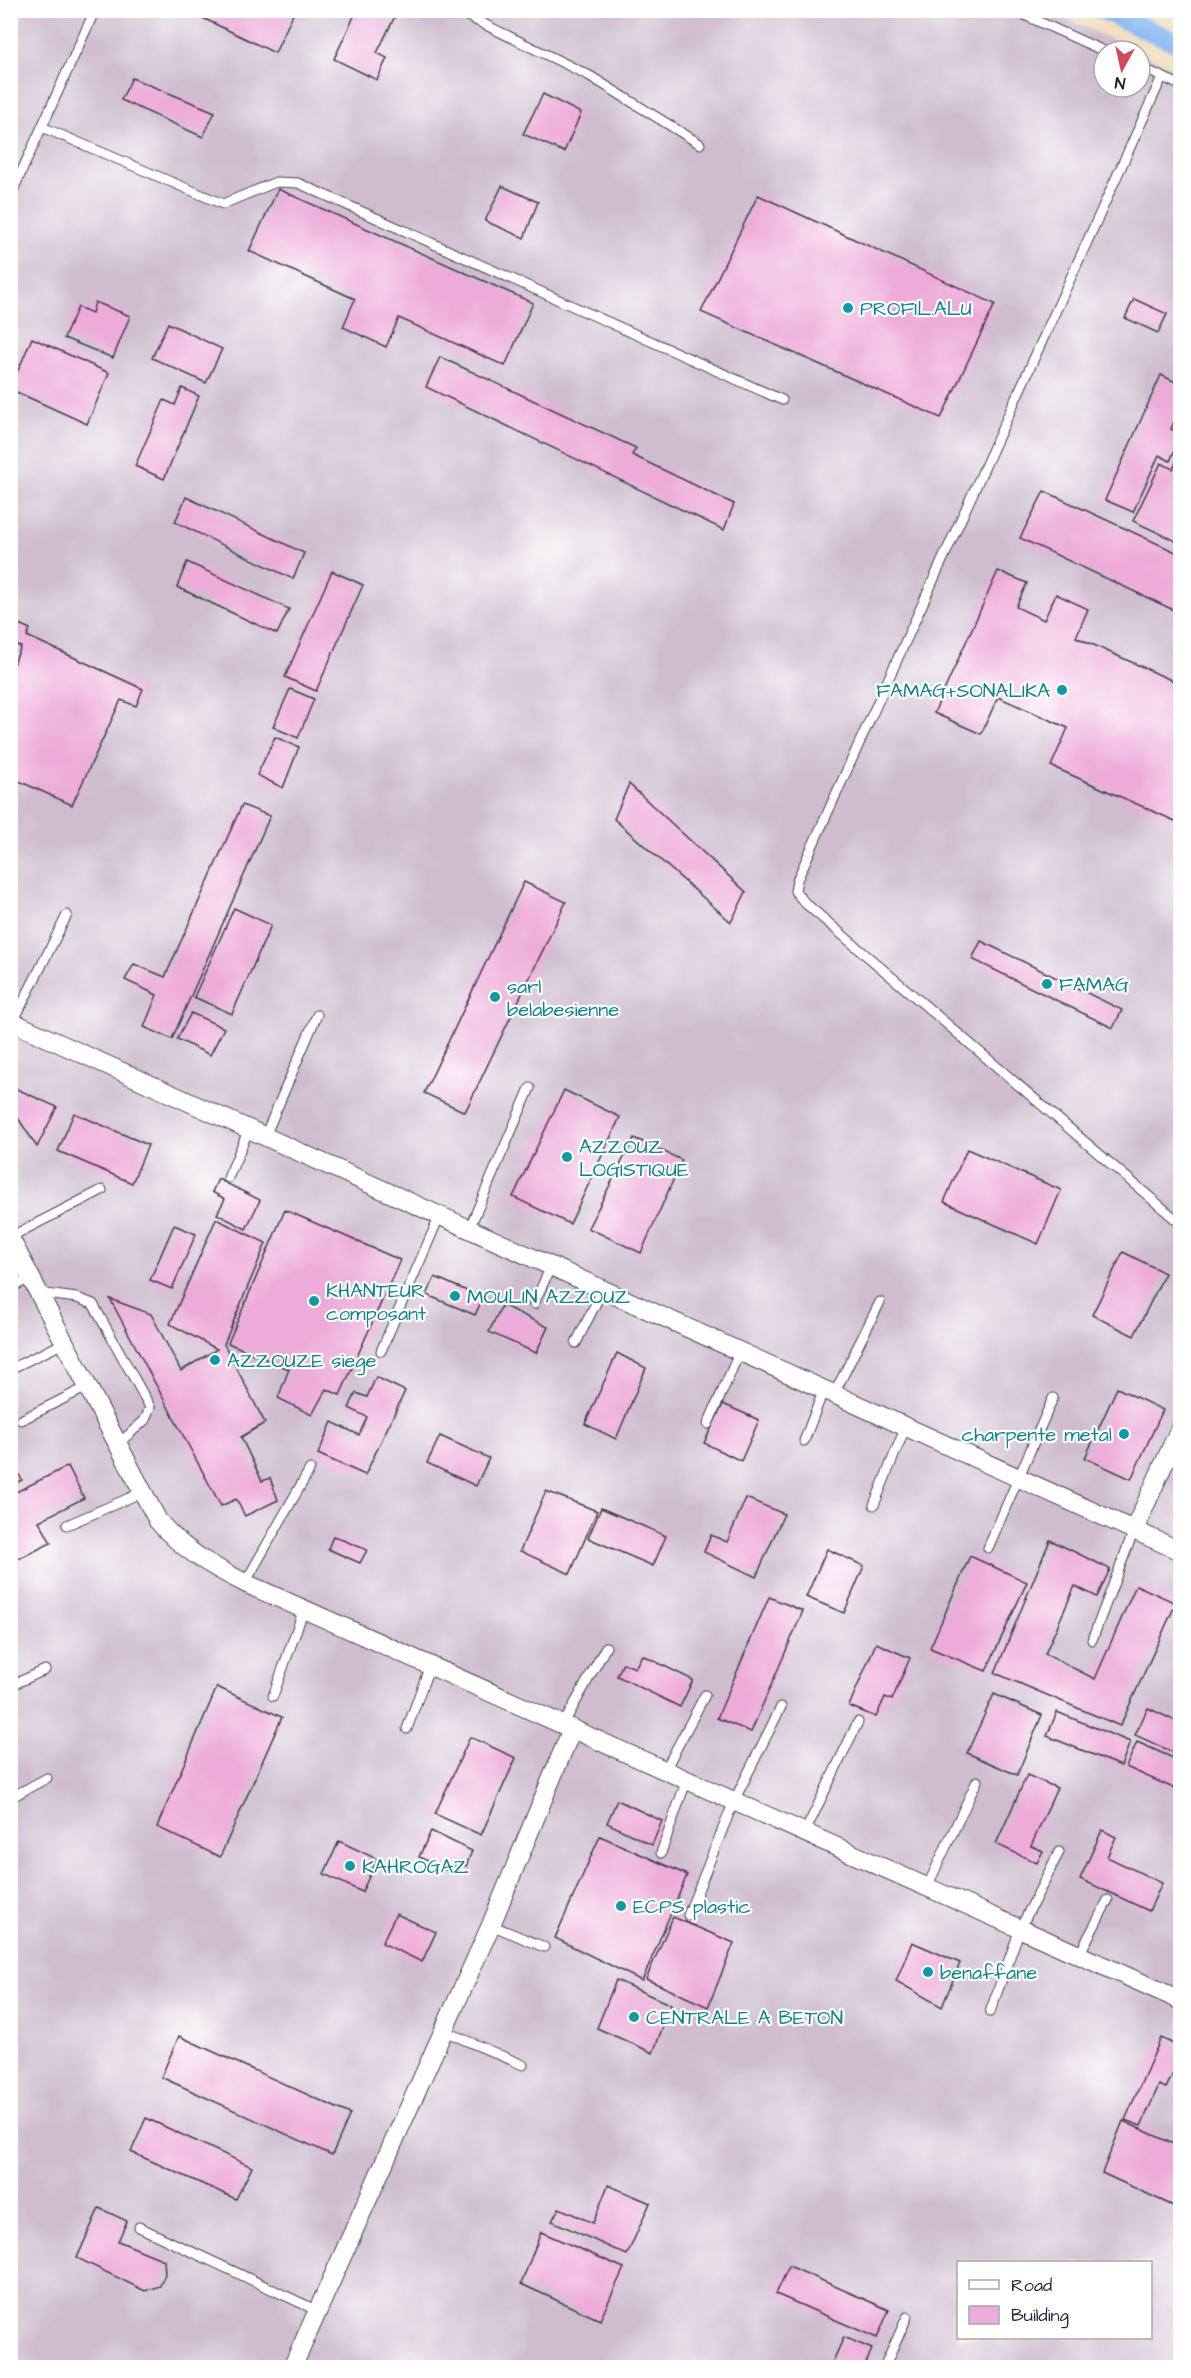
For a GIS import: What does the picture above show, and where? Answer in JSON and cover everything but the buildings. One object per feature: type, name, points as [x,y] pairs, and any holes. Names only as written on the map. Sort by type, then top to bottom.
[{"type":"street","points":[[12,1021],[1180,1551]]},
{"type":"street","points":[[10,1237],[158,1521],[173,1539],[193,1555],[245,1583],[1180,2000]]},
{"type":"street","points":[[1134,1530],[1180,1428]]},
{"type":"street","points":[[292,2367],[491,1925],[567,1727]]},
{"type":"lane","points":[[10,197],[95,10]]},
{"type":"lane","points":[[455,10],[590,76],[700,144]]},
{"type":"lane","points":[[1013,10],[1092,46]]},
{"type":"lane","points":[[1152,72],[1180,85]]},
{"type":"lane","points":[[1162,77],[796,880],[795,891],[805,903],[1180,1223]]},
{"type":"lane","points":[[42,127],[223,204],[276,182],[298,183],[782,400]]},
{"type":"lane","points":[[12,1021],[67,915]]},
{"type":"lane","points":[[228,1178],[257,1132],[317,1016]]},
{"type":"lane","points":[[469,1229],[530,1088]]},
{"type":"lane","points":[[10,1237],[102,1190]]},
{"type":"lane","points":[[381,1351],[440,1215]]},
{"type":"lane","points":[[534,1304],[551,1266]]},
{"type":"lane","points":[[10,1288],[34,1286],[93,1304],[150,1407],[146,1420],[118,1444]]},
{"type":"lane","points":[[576,1343],[603,1289]]},
{"type":"lane","points":[[804,1441],[829,1391],[880,1302]]},
{"type":"lane","points":[[10,1369],[64,1343]]},
{"type":"lane","points":[[708,1424],[740,1351]]},
{"type":"lane","points":[[21,1420],[87,1387]]},
{"type":"lane","points":[[988,1548],[1053,1398]]},
{"type":"lane","points":[[874,1505],[906,1426]]},
{"type":"lane","points":[[245,1583],[310,1469]]},
{"type":"lane","points":[[67,1525],[143,1492]]},
{"type":"lane","points":[[1092,1640],[1134,1530]]},
{"type":"lane","points":[[273,1696],[304,1609]]},
{"type":"lane","points":[[567,1727],[606,1647]]},
{"type":"lane","points":[[407,1729],[430,1665]]},
{"type":"lane","points":[[10,1686],[45,1670]]},
{"type":"lane","points":[[665,1770],[705,1695]]},
{"type":"lane","points":[[688,1915],[734,1801],[781,1707]]},
{"type":"lane","points":[[805,1832],[858,1722]]},
{"type":"lane","points":[[10,1798],[47,1778]]},
{"type":"lane","points":[[661,1853],[687,1779]]},
{"type":"lane","points":[[927,1887],[977,1781]]},
{"type":"lane","points":[[990,2012],[1020,1929],[1059,1852]]},
{"type":"lane","points":[[1079,1955],[1108,1900]]},
{"type":"lane","points":[[491,1925],[544,1947]]},
{"type":"lane","points":[[444,2031],[523,2065]]},
{"type":"lane","points":[[139,2227],[318,2311]]},
{"type":"lane","points":[[884,2367],[907,2318]]},
{"type":"shaded area","points":[[1047,10],[1110,39],[1092,39],[1092,99],[1152,99],[1152,58],[1180,71],[1180,2367],[11,2368],[11,11]]},
{"type":"waterway","points":[[1103,10],[1180,44]]},
{"type":"place","name":"PROFIL.ALU","points":[[848,308]]},
{"type":"place","name":"FAMAG+SONALIKA","points":[[1062,690]]},
{"type":"place","name":"FAMAG","points":[[1047,984]]},
{"type":"place","name":"sarl belabesienne","points":[[495,997]]},
{"type":"place","name":"AZZOUZ LOGISTIQUE","points":[[567,1157]]},
{"type":"place","name":"MOULIN AZZOUZ","points":[[455,1296]]},
{"type":"place","name":"KHANTEUR composant","points":[[314,1301]]},
{"type":"place","name":"AZZOUZE siege","points":[[215,1360]]},
{"type":"place","name":"charpente metal","points":[[1124,1434]]},
{"type":"place","name":"KAHROGAZ","points":[[350,1866]]},
{"type":"place","name":"ECPS plastic","points":[[621,1906]]},
{"type":"place","name":"benaffane","points":[[928,1972]]},
{"type":"place","name":"CENTRALE A BETON","points":[[634,2017]]}]
